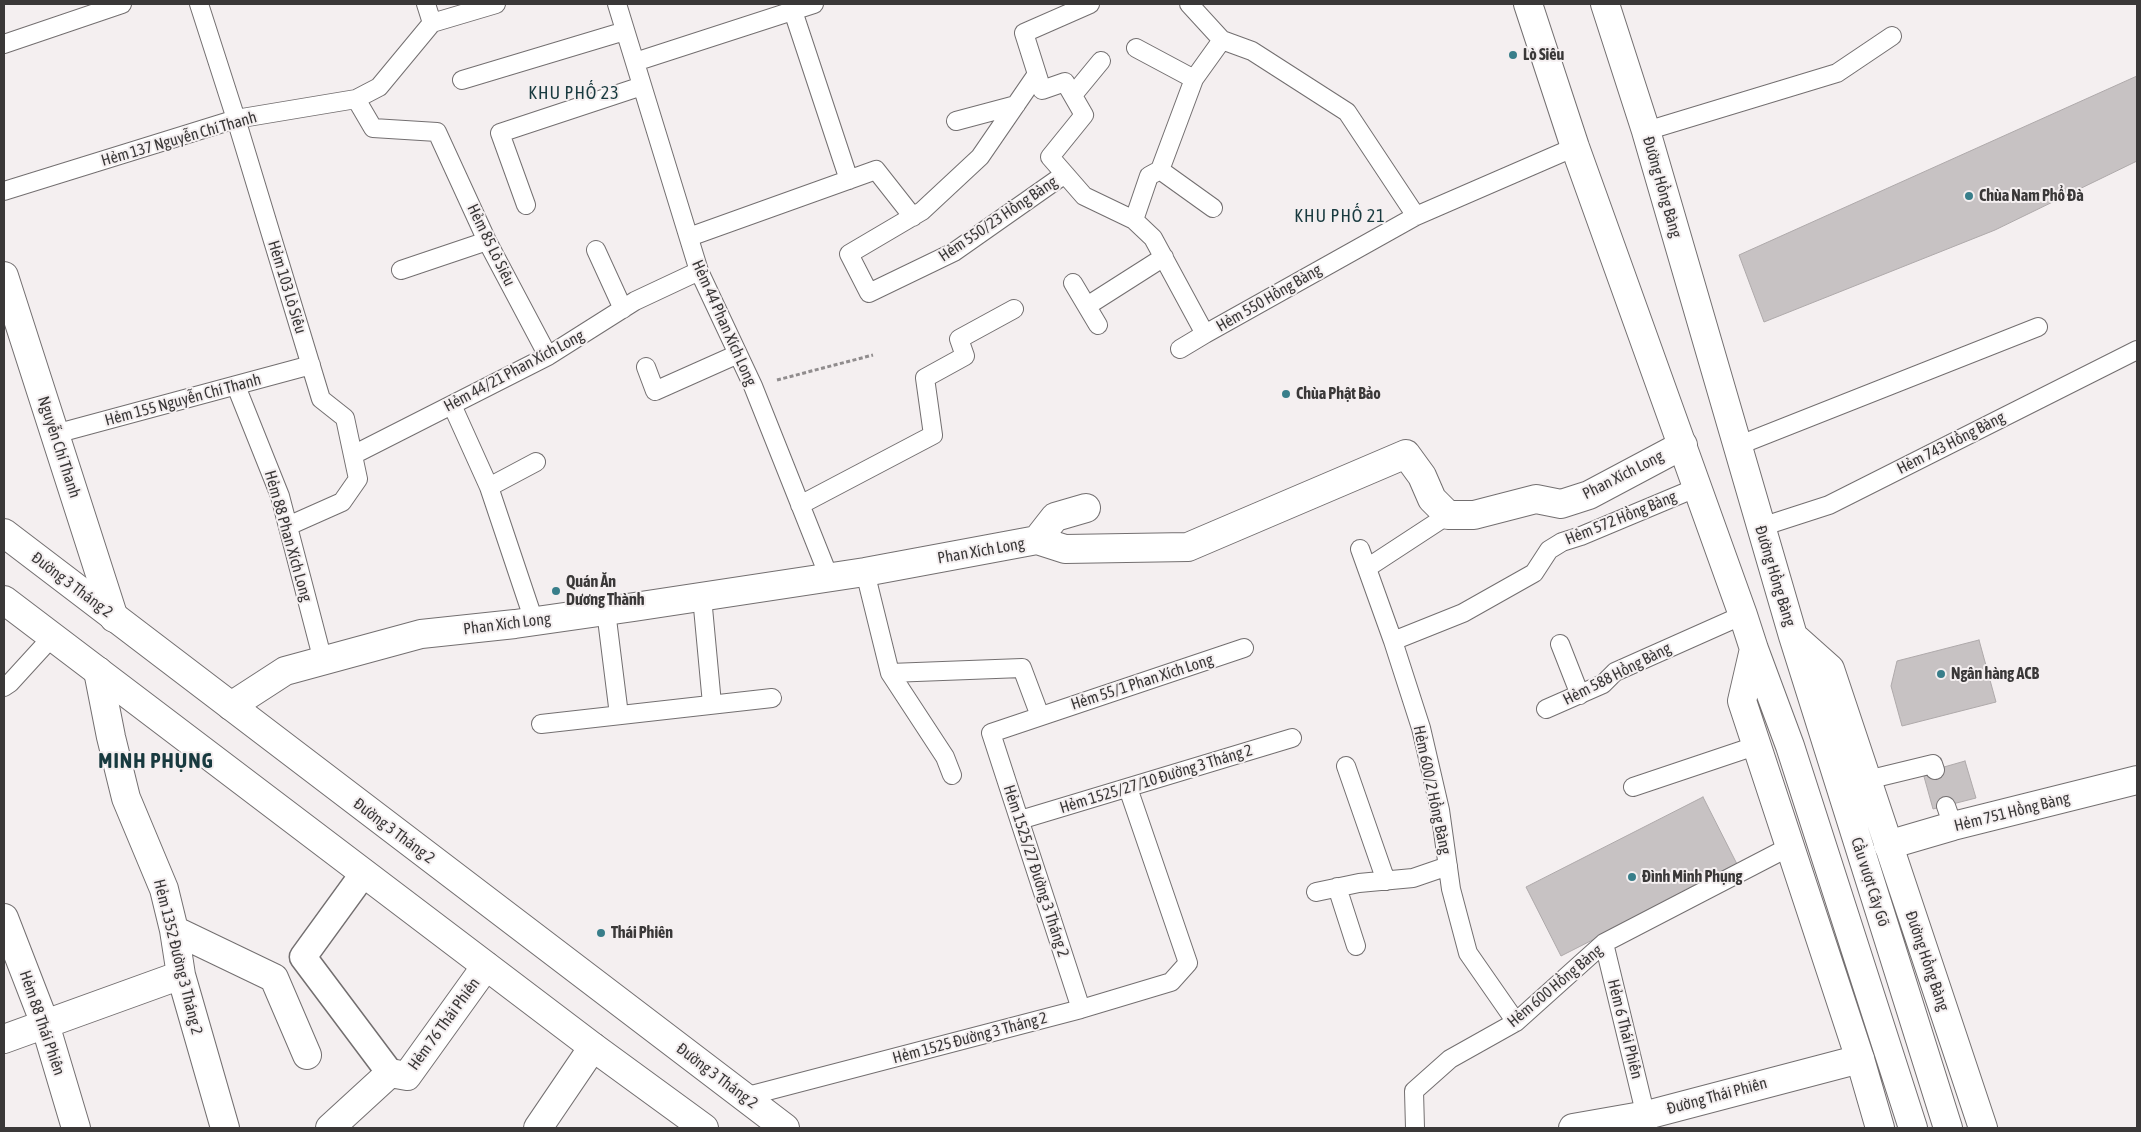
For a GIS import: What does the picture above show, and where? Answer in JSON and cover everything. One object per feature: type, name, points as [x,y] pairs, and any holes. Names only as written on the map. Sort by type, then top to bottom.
[{"type":"main road","points":[[1528,4],[1576,147],[1790,746],[1913,1128]]},
{"type":"main road","name":"Đường Hồng Bàng","points":[[1605,4],[1646,132],[1793,636],[1830,669],[1983,1128]]},
{"type":"main road","name":"Nguyễn Chí Thanh","points":[[4,276],[114,618]]},
{"type":"main road","name":"Phan Xích Long","points":[[231,706],[286,671],[421,634],[534,621],[829,578],[1037,540],[1065,549],[1188,547],[1406,454],[1422,476],[1432,499],[1448,515],[1474,515],[1536,499],[1561,504],[1589,495],[1683,444]]},
{"type":"main road","points":[[1037,540],[1056,517],[1086,508]]},
{"type":"main road","name":"Đường 3 Tháng 2","points":[[4,533],[785,1128]]},
{"type":"main road","points":[[4,600],[593,1047],[704,1128]]},
{"type":"main road","name":"Cầu vượt Cây Gõ","points":[[1793,636],[1948,1128]]},
{"type":"main road","points":[[1754,649],[1742,701],[1860,1058],[1880,1128]]},
{"type":"main road","name":"Hẻm 1352 Đường 3 Tháng 2","points":[[98,671],[111,737],[126,798],[164,888],[174,930],[181,975],[225,1128]]},
{"type":"main road","name":"Hẻm 751 Hồng Bàng","points":[[1888,845],[1949,816],[2137,780]]},
{"type":"main road","name":"Hẻm 88 Thái Phiên","points":[[4,918],[45,1024],[76,1128]]},
{"type":"main road","points":[[174,930],[274,978],[307,1055]]},
{"type":"main road","name":"Hẻm 76 Thái Phiên","points":[[330,1128],[390,1073],[407,1076],[486,966]]},
{"type":"main road","points":[[4,1040],[181,975]]},
{"type":"main road","points":[[538,1128],[593,1047]]},
{"type":"main road","name":"Đường Thái Phiên","points":[[1573,1128],[1647,1122],[1860,1058]]},
{"type":"street","points":[[364,872],[302,957],[390,1073]]},
{"type":"lane","points":[[4,44],[122,4]]},
{"type":"lane","name":"Hẻm 103 Lò Siêu","points":[[199,4],[321,399],[345,418],[358,478],[342,502],[288,526]]},
{"type":"lane","points":[[426,4],[432,23],[496,4]]},
{"type":"lane","name":"Hẻm 44 Phan Xích Long","points":[[617,4],[699,271],[752,386],[829,578]]},
{"type":"lane","points":[[635,62],[814,4]]},
{"type":"lane","points":[[1090,4],[1024,33],[1042,90],[1065,82],[1073,95],[1100,61]]},
{"type":"lane","points":[[1189,4],[1222,40],[1252,51],[1347,112],[1416,216]]},
{"type":"lane","points":[[793,11],[849,180]]},
{"type":"lane","name":"Hẻm 137 Nguyễn Chí Thanh","points":[[4,191],[236,119],[356,99],[379,87],[432,23]]},
{"type":"lane","points":[[462,80],[625,31]]},
{"type":"lane","points":[[1646,132],[1837,73],[1892,36]]},
{"type":"lane","points":[[1134,220],[1149,176],[1160,170],[1194,79],[1222,40]]},
{"type":"lane","points":[[1136,48],[1194,79]]},
{"type":"lane","points":[[689,237],[876,170],[913,217],[922,211],[980,157],[1037,74]]},
{"type":"lane","points":[[526,205],[500,133],[642,86]]},
{"type":"lane","name":"Hẻm 550 Hồng Bàng","points":[[1073,95],[1084,115],[1050,157],[1084,196],[1134,220],[1153,238],[1205,334],[1416,216],[1576,147]]},
{"type":"lane","name":"Hẻm 85 Lò Siêu","points":[[356,99],[373,128],[437,132],[487,241],[548,356]]},
{"type":"lane","points":[[956,121],[1016,105]]},
{"type":"lane","points":[[1160,170],[1213,208]]},
{"type":"lane","name":"Hẻm 550/23 Hồng Bàng","points":[[913,217],[849,254],[869,293],[945,256],[1065,174]]},
{"type":"lane","points":[[401,270],[487,241]]},
{"type":"lane","points":[[596,250],[623,309]]},
{"type":"lane","points":[[1087,306],[1164,256]]},
{"type":"lane","name":"Hẻm 44/21 Phan Xích Long","points":[[353,454],[548,356],[623,309],[699,271]]},
{"type":"lane","points":[[1073,283],[1098,325]]},
{"type":"lane","points":[[800,505],[933,435],[925,378],[965,356],[959,339],[1014,309]]},
{"type":"lane","points":[[1737,446],[2038,327]]},
{"type":"lane","points":[[1180,349],[1205,334]]},
{"type":"lane","name":"Hẻm 743 Hồng Bàng","points":[[1761,527],[1829,505],[2137,350]]},
{"type":"lane","points":[[646,367],[655,391],[738,354]]},
{"type":"lane","name":"Hẻm 155 Nguyễn Chí Thanh","points":[[55,434],[311,366]]},
{"type":"lane","name":"Hẻm 88 Phan Xích Long","points":[[236,386],[280,496],[323,661]]},
{"type":"lane","points":[[452,405],[489,488],[534,621]]},
{"type":"lane","points":[[489,488],[536,462]]},
{"type":"lane","name":"Hẻm 572 Hồng Bàng","points":[[1393,641],[1464,613],[1534,572],[1549,550],[1562,542],[1582,536],[1698,487]]},
{"type":"lane","points":[[1367,568],[1448,515]]},
{"type":"lane","name":"Hẻm 600/2 Hồng Bàng","points":[[1360,549],[1393,641],[1421,728],[1440,810],[1451,889],[1468,953],[1516,1022]]},
{"type":"lane","points":[[865,572],[890,674],[945,757],[952,775]]},
{"type":"lane","points":[[702,597],[712,704]]},
{"type":"lane","points":[[606,611],[619,715]]},
{"type":"lane","name":"Hẻm 588 Hồng Bàng","points":[[1546,710],[1603,684],[1615,672],[1743,615]]},
{"type":"lane","points":[[4,687],[10,683],[52,637]]},
{"type":"lane","points":[[1560,644],[1580,695]]},
{"type":"lane","name":"Hẻm 55/1 Phan Xích Long","points":[[991,733],[1244,648]]},
{"type":"lane","points":[[890,674],[1022,668],[1040,716]]},
{"type":"lane","points":[[541,724],[772,698]]},
{"type":"lane","name":"Hẻm 1525/27 Đường 3 Tháng 2","points":[[991,733],[1081,1010]]},
{"type":"lane","name":"Hẻm 1525/27/10 Đường 3 Tháng 2","points":[[1020,820],[1292,738]]},
{"type":"lane","points":[[1633,787],[1758,745]]},
{"type":"lane","points":[[1867,780],[1933,764],[1935,770]]},
{"type":"lane","points":[[1346,766],[1386,881]]},
{"type":"lane","name":"Hẻm 1525 Đường 3 Tháng 2","points":[[744,1097],[1081,1010],[1171,982],[1188,963],[1128,788]]},
{"type":"lane","name":"Hẻm 600 Hồng Bàng","points":[[1415,1128],[1414,1091],[1450,1059],[1516,1022],[1604,943],[1789,847]]},
{"type":"lane","points":[[1316,892],[1336,887],[1413,878],[1448,866]]},
{"type":"lane","points":[[1336,887],[1356,946]]},
{"type":"lane","name":"Hẻm 6 Thái Phiên","points":[[1604,943],[1647,1122]]},
{"type":"path","points":[[752,386],[873,355]]},
{"type":"building","name":"Chùa Nam Phổ Đà","points":[[2137,76],[2137,161],[1995,230],[1764,322],[1739,255]]},
{"type":"building","name":"Ngân hàng ACB","points":[[1979,640],[1996,702],[1902,726],[1891,686],[1897,661]]},
{"type":"building","points":[[1965,761],[1976,798],[1933,809],[1923,773]]},
{"type":"building","name":"Đình Minh Phụng","points":[[1703,797],[1738,866],[1561,956],[1526,887]]},
{"type":"place","name":"Lò Siêu","points":[[1513,55]]},
{"type":"place","name":"Chùa Nam Phổ Đà","points":[[1969,196]]},
{"type":"place","name":"Chùa Phật Bảo","points":[[1286,394]]},
{"type":"place","name":"Quán Ăn Dương Thành","points":[[556,591]]},
{"type":"place","name":"Ngân hàng ACB","points":[[1941,674]]},
{"type":"place","name":"Đình Minh Phụng","points":[[1632,877]]},
{"type":"place","name":"Thái Phiên","points":[[601,933]]},
{"type":"district","name":"KHU PHỐ 23","points":[[574,93]]},
{"type":"district","name":"KHU PHỐ 21","points":[[1340,216]]},
{"type":"district","name":"MINH PHỤNG","points":[[156,761]]}]
